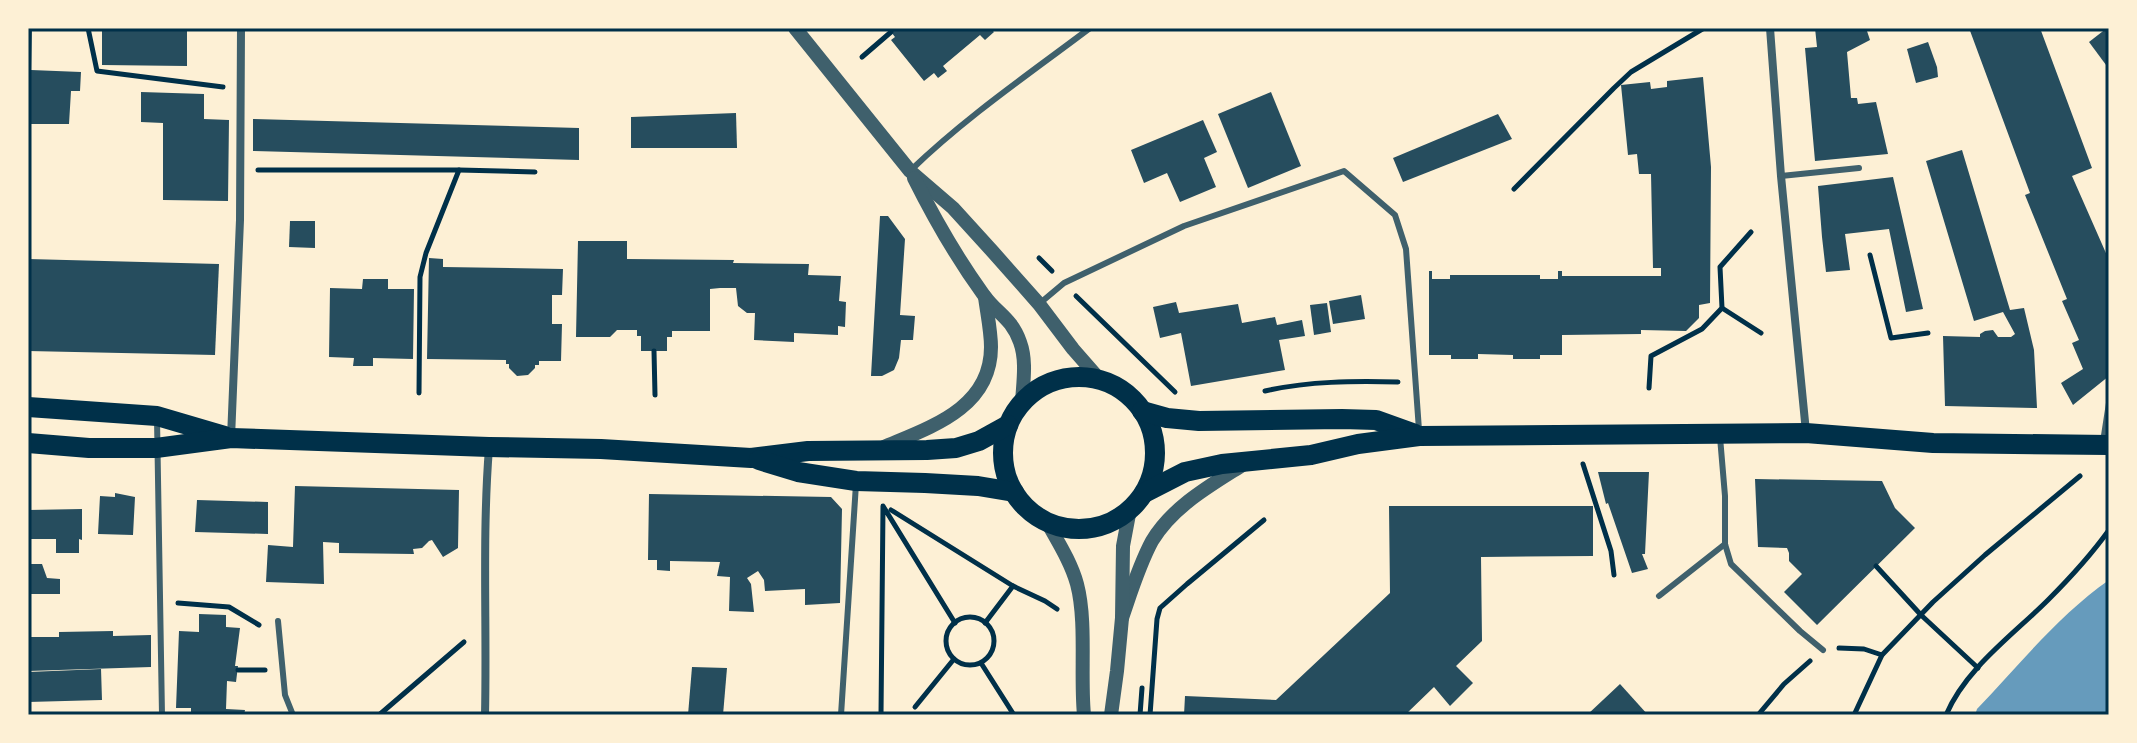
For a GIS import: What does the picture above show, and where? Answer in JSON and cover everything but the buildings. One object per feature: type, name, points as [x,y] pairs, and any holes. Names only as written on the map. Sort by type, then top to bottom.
[{"type":"main road","points":[[1137,501],[1153,473],[1155,451],[1151,430],[1142,411],[1130,398],[1101,381],[1080,377],[1058,380],[1038,389],[1022,403],[1008,425],[1004,441],[1003,459],[1007,476],[1014,492],[1034,515],[1064,528],[1091,528],[1116,520],[1137,501],[1185,472],[1419,436],[1806,433],[1933,443],[2106,445]]},
{"type":"main road","points":[[28,407],[157,416],[231,438]]},
{"type":"main road","points":[[1142,411],[1167,418],[1199,421],[1376,420],[1419,436]]},
{"type":"main road","points":[[28,443],[89,448],[156,448],[231,438],[601,449],[751,458],[808,451],[956,448],[979,441],[1008,425]]},
{"type":"main road","points":[[751,458],[798,472],[856,481],[951,484],[1014,492]]},
{"type":"street","points":[[231,438],[241,170],[241,28]]},
{"type":"street","points":[[795,28],[910,171],[953,208],[1039,304],[1101,381]]},
{"type":"street","points":[[1770,28],[1806,433]]},
{"type":"street","points":[[910,171],[932,214],[985,297],[1012,323],[1022,346],[1022,403]]},
{"type":"street","points":[[879,449],[939,424],[966,406],[976,394],[988,368],[991,347],[985,297]]},
{"type":"street","points":[[485,715],[487,623],[484,563],[489,447]]},
{"type":"street","points":[[1122,618],[1138,571],[1166,523],[1206,488],[1249,461]]},
{"type":"street","points":[[1111,715],[1122,618],[1123,546],[1137,501]]},
{"type":"street","points":[[1047,522],[1077,584],[1084,715]]},
{"type":"lane","points":[[910,171],[977,113],[1090,28]]},
{"type":"lane","points":[[1781,176],[1859,168]]},
{"type":"lane","points":[[1039,304],[1064,283],[1184,226],[1344,171],[1395,215],[1403,238],[1408,262],[1419,436]]},
{"type":"lane","points":[[2106,445],[2109,403]]},
{"type":"lane","points":[[157,416],[162,715]]},
{"type":"lane","points":[[1720,434],[1725,544],[1731,564],[1823,650]]},
{"type":"lane","points":[[841,715],[856,481]]},
{"type":"lane","points":[[1659,596],[1725,544]]},
{"type":"lane","points":[[278,621],[285,695],[293,715]]},
{"type":"path","points":[[88,28],[97,71],[227,87]]},
{"type":"path","points":[[1514,189],[1631,72],[1704,28]]},
{"type":"path","points":[[862,57],[891,32]]},
{"type":"path","points":[[241,170],[535,172]]},
{"type":"path","points":[[419,393],[420,277],[426,253],[459,170]]},
{"type":"path","points":[[1649,388],[1651,356],[1702,329],[1722,308],[1720,267],[1751,232]]},
{"type":"path","points":[[1870,255],[1891,338],[1928,333]]},
{"type":"path","points":[[1039,258],[1185,400]]},
{"type":"path","points":[[1722,308],[1761,333]]},
{"type":"path","points":[[654,351],[655,395]]},
{"type":"path","points":[[1260,392],[1283,386],[1342,381],[1399,382]]},
{"type":"path","points":[[1583,464],[1611,551],[1614,575]]},
{"type":"path","points":[[1854,715],[1882,655],[1985,555],[2080,476]]},
{"type":"path","points":[[883,506],[1060,612]]},
{"type":"path","points":[[883,506],[955,623]]},
{"type":"path","points":[[881,715],[883,506]]},
{"type":"path","points":[[1150,715],[1160,608],[1264,520]]},
{"type":"path","points":[[1946,715],[1952,701],[1978,668],[2090,557],[2109,530]]},
{"type":"path","points":[[1876,566],[1921,615],[1978,668]]},
{"type":"path","points":[[985,623],[1013,586]]},
{"type":"path","points":[[173,603],[229,607],[278,635]]},
{"type":"path","points":[[965,618],[975,618],[985,623],[994,639],[988,657],[972,665],[954,659],[946,645],[946,637],[955,623],[965,618]]},
{"type":"path","points":[[379,715],[487,623]]},
{"type":"path","points":[[1758,715],[1784,684],[1823,650],[1847,647],[1882,655]]},
{"type":"path","points":[[915,707],[954,659]]},
{"type":"path","points":[[981,663],[1014,715]]},
{"type":"water","points":[[2109,580],[2109,715],[1975,715],[1977,709],[2056,625]]}]
